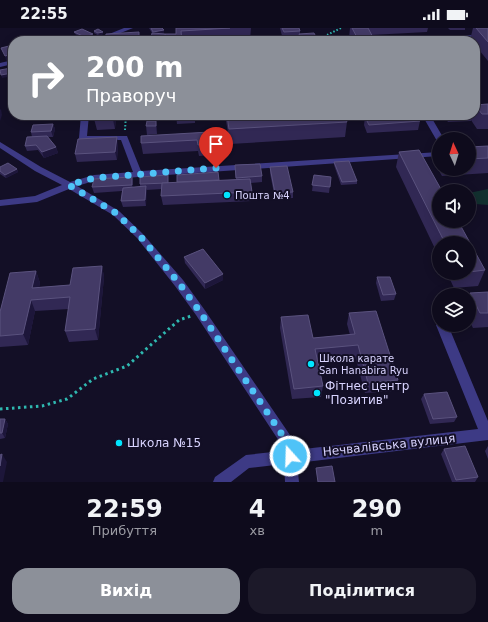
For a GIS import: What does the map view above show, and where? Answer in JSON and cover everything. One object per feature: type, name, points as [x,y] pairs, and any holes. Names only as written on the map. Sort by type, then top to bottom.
[{"type":"street","points":[[108,36],[130,28]]},
{"type":"street","points":[[85,120],[83,138],[124,138],[138,174]]},
{"type":"street","points":[[429,120],[436,132]]},
{"type":"street","points":[[0,144],[38,169],[69,185],[116,213],[140,236],[179,283],[200,312],[287,442],[290,456],[292,482]]},
{"type":"street","points":[[0,203],[37,200],[69,185],[94,178],[432,154]]},
{"type":"street","points":[[445,332],[488,434]]},
{"type":"street","name":"Нечвалівська вулиця","points":[[220,482],[246,462],[488,434]]},
{"type":"path","points":[[323,36],[341,28]]},
{"type":"path","points":[[124,138],[126,120]]},
{"type":"path","points":[[0,409],[42,406],[67,399],[93,379],[127,366],[179,320],[200,312]]},
{"type":"green space","points":[[488,189],[488,205],[476,204],[476,192]]},
{"type":"building","points":[[151,28],[162,28],[164,30],[153,32]]},
{"type":"building","points":[[176,28],[230,28],[181,31],[182,36],[165,36],[165,34],[176,34]]},
{"type":"building","points":[[282,28],[299,28],[300,31],[284,32]]},
{"type":"building","points":[[352,28],[368,28],[372,36],[356,36]]},
{"type":"building","points":[[476,28],[488,28],[488,42]]},
{"type":"building","points":[[82,29],[93,34],[83,36],[74,32]]},
{"type":"building","points":[[98,29],[103,32],[98,33],[94,31]]},
{"type":"building","points":[[139,32],[139,36],[106,36],[106,34]]},
{"type":"building","points":[[152,33],[165,34],[165,36],[151,36]]},
{"type":"building","points":[[314,33],[316,36],[300,36],[299,34]]},
{"type":"building","points":[[8,46],[8,55],[5,56],[1,48]]},
{"type":"building","points":[[8,69],[8,74],[1,75],[0,70]]},
{"type":"building","points":[[488,104],[488,114],[482,114],[480,111],[480,105]]},
{"type":"building","points":[[228,120],[346,120],[347,122],[229,129]]},
{"type":"building","points":[[366,120],[420,121],[369,125]]},
{"type":"building","points":[[147,121],[156,121],[156,126],[146,126]]},
{"type":"building","points":[[53,124],[51,131],[31,132],[33,125]]},
{"type":"building","points":[[210,132],[211,144],[198,145],[197,140],[141,143],[141,136]]},
{"type":"building","points":[[47,136],[56,147],[42,152],[36,145],[25,146],[27,137]]},
{"type":"building","points":[[117,137],[115,152],[75,154],[78,139]]},
{"type":"building","points":[[488,146],[488,158],[476,159],[476,147]]},
{"type":"building","points":[[419,150],[432,173],[432,176],[434,176],[438,184],[432,184],[432,217],[399,152]]},
{"type":"building","points":[[349,161],[357,181],[342,182],[334,162]]},
{"type":"building","points":[[8,163],[17,169],[5,175],[0,171],[0,167]]},
{"type":"building","points":[[260,164],[262,176],[236,178],[235,165]]},
{"type":"building","points":[[287,166],[293,192],[275,193],[270,167]]},
{"type":"building","points":[[218,172],[219,180],[177,182],[177,175]]},
{"type":"building","points":[[168,175],[168,183],[140,184],[140,177]]},
{"type":"building","points":[[314,175],[331,177],[330,187],[312,185]]},
{"type":"building","points":[[132,177],[132,185],[92,187],[94,179]]},
{"type":"building","points":[[250,179],[252,192],[161,196],[162,183]]},
{"type":"building","points":[[146,186],[145,200],[121,201],[123,188]]},
{"type":"building","points":[[437,228],[462,228],[466,236],[441,236]]},
{"type":"building","points":[[203,249],[223,274],[205,283],[184,257]]},
{"type":"building","points":[[476,254],[485,270],[476,271]]},
{"type":"building","points":[[102,266],[95,329],[65,331],[70,297],[31,300],[23,334],[0,336],[0,312],[10,273],[36,271],[32,288],[70,285],[73,268]]},
{"type":"building","points":[[377,277],[390,277],[396,294],[383,295]]},
{"type":"building","points":[[488,292],[488,313],[480,313],[476,305],[476,293]]},
{"type":"building","points":[[376,311],[398,380],[368,383],[358,345],[315,349],[323,386],[294,389],[281,317],[308,315],[313,338],[355,334],[349,313]]},
{"type":"building","points":[[447,392],[457,417],[433,419],[424,394]]},
{"type":"building","points":[[0,419],[5,419],[2,433],[0,433]]},
{"type":"building","points":[[465,446],[478,477],[456,480],[444,449]]},
{"type":"building","points":[[2,454],[0,466],[0,455]]},
{"type":"building","points":[[332,466],[335,482],[318,482],[316,468]]},
{"type":"place","name":"Пошта №4","points":[[227,195]]},
{"type":"place","name":"Школа карате San Hanabira Ryu","points":[[311,364]]},
{"type":"place","name":"Фітнес центр \"Позитив\"","points":[[317,393]]},
{"type":"place","name":"Школа №15","points":[[119,443]]},
{"type":"route","points":[[216,168],[94,178],[69,185],[116,213],[140,236],[179,283],[287,442],[290,456]]}]
